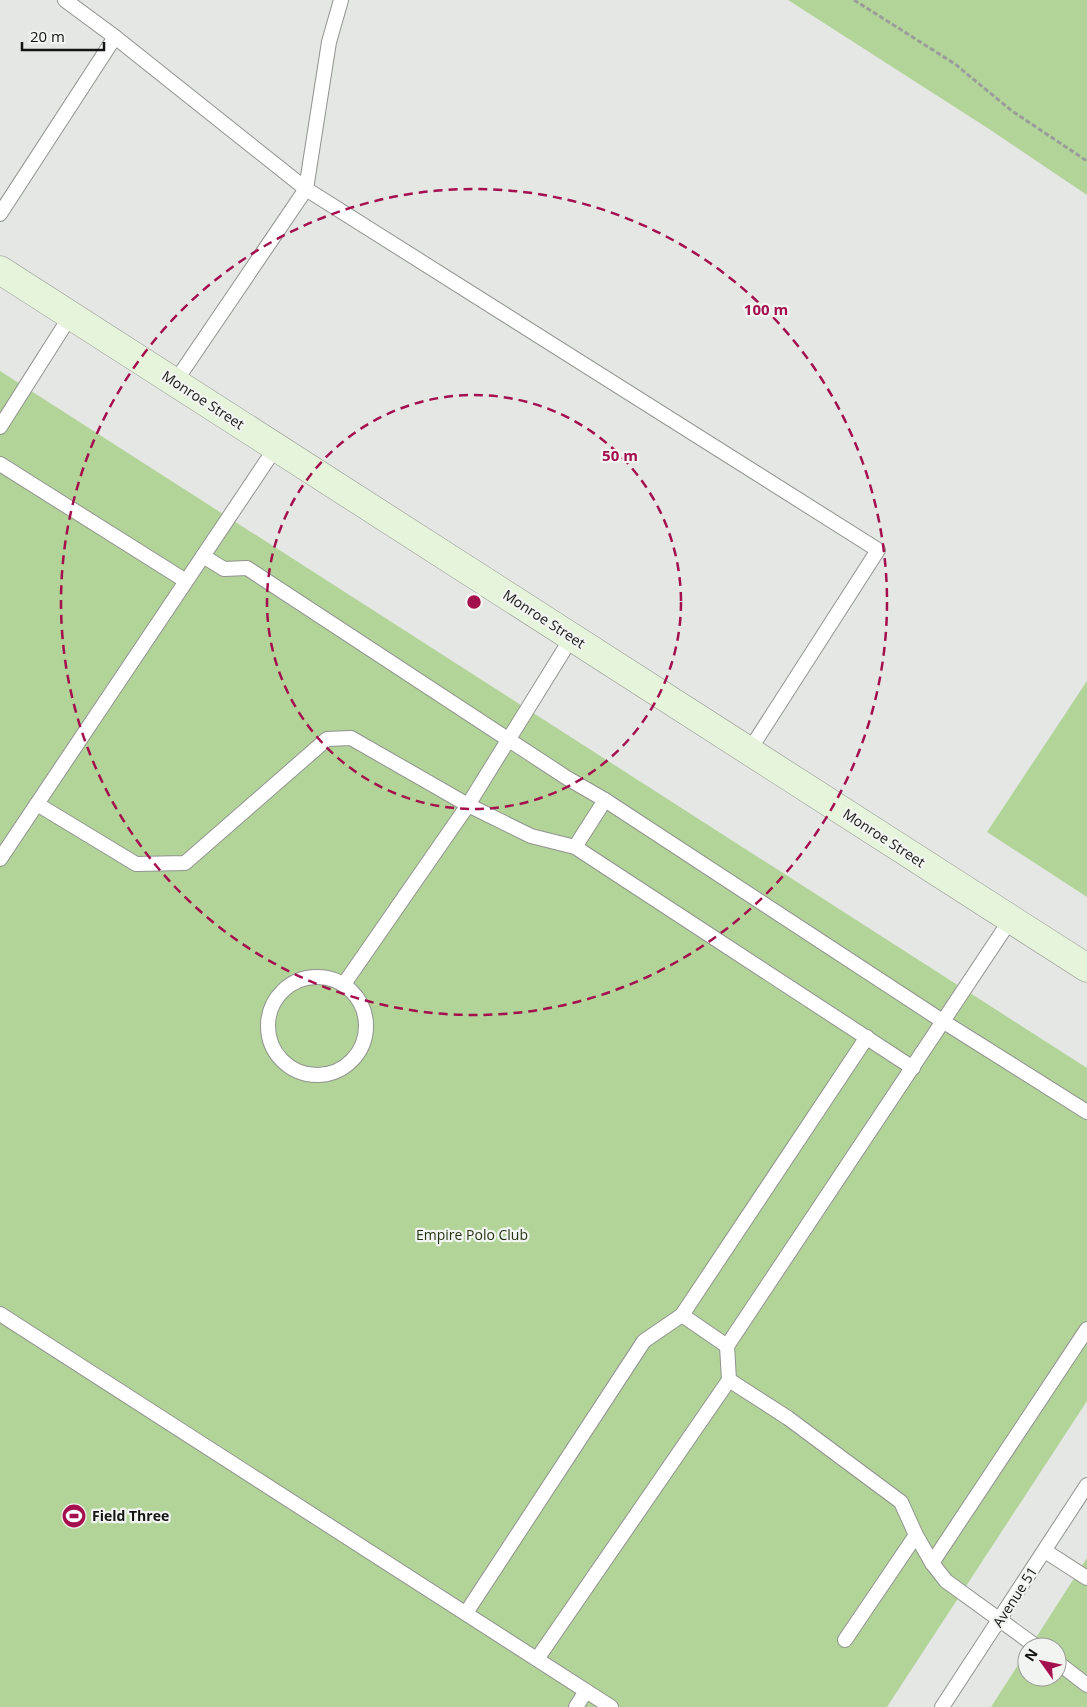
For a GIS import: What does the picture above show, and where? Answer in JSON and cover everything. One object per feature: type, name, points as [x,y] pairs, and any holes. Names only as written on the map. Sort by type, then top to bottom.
[{"type":"main road","name":"Monroe Street","points":[[0,270],[1087,968]]},
{"type":"lane","points":[[65,0],[115,37],[306,189],[878,550],[749,751]]},
{"type":"lane","points":[[175,382],[306,189],[329,42],[340,0]]},
{"type":"lane","points":[[0,214],[115,37]]},
{"type":"lane","points":[[0,427],[71,315]]},
{"type":"lane","points":[[0,859],[276,447]]},
{"type":"lane","points":[[0,464],[186,581]]},
{"type":"lane","points":[[203,556],[224,569],[247,568],[508,740],[567,778],[606,800],[944,1022],[1087,1112]]},
{"type":"lane","points":[[344,984],[468,805],[572,637]]},
{"type":"lane","points":[[37,804],[136,864],[185,863],[327,739],[351,738],[468,805],[531,836],[575,847],[913,1068]]},
{"type":"lane","points":[[575,847],[606,800]]},
{"type":"lane","points":[[536,1659],[729,1380],[728,1346],[1011,919]]},
{"type":"lane","points":[[312,977],[328,978],[344,984],[356,994],[364,1008],[367,1024],[365,1039],[358,1053],[348,1065],[334,1072],[318,1076],[303,1073],[289,1066],[278,1056],[270,1040],[268,1023],[272,1006],[281,992],[295,982],[312,977]]},
{"type":"lane","points":[[466,1613],[644,1341],[682,1314],[867,1037]]},
{"type":"lane","points":[[0,1314],[611,1707]]},
{"type":"lane","points":[[682,1314],[728,1346]]},
{"type":"lane","points":[[932,1562],[1087,1329]]},
{"type":"lane","points":[[729,1380],[788,1418],[901,1502],[916,1534],[932,1562],[946,1581],[1024,1637]]},
{"type":"lane","name":"Avenue 51","points":[[942,1707],[1087,1486]]},
{"type":"lane","points":[[845,1640],[916,1534]]},
{"type":"lane","points":[[1045,1551],[1087,1578]]},
{"type":"lane","points":[[1067,1669],[1087,1684]]},
{"type":"lane","points":[[576,1707],[586,1691]]},
{"type":"path","points":[[854,0],[955,64],[1012,111],[1087,161]]},
{"type":"green space","points":[[788,0],[1087,0],[1087,195],[989,129]]},
{"type":"green space","name":"Empire Polo Club","points":[[0,371],[1087,1068],[1087,1401],[887,1707],[0,1707]]},
{"type":"green space","points":[[1087,681],[1087,897],[987,832]]},
{"type":"green space","points":[[1087,1558],[1087,1707],[991,1707],[1017,1667],[1017,1687],[1067,1687],[1067,1637],[1036,1637]]},
{"type":"place","name":"Field Three","points":[[74,1516]]}]
